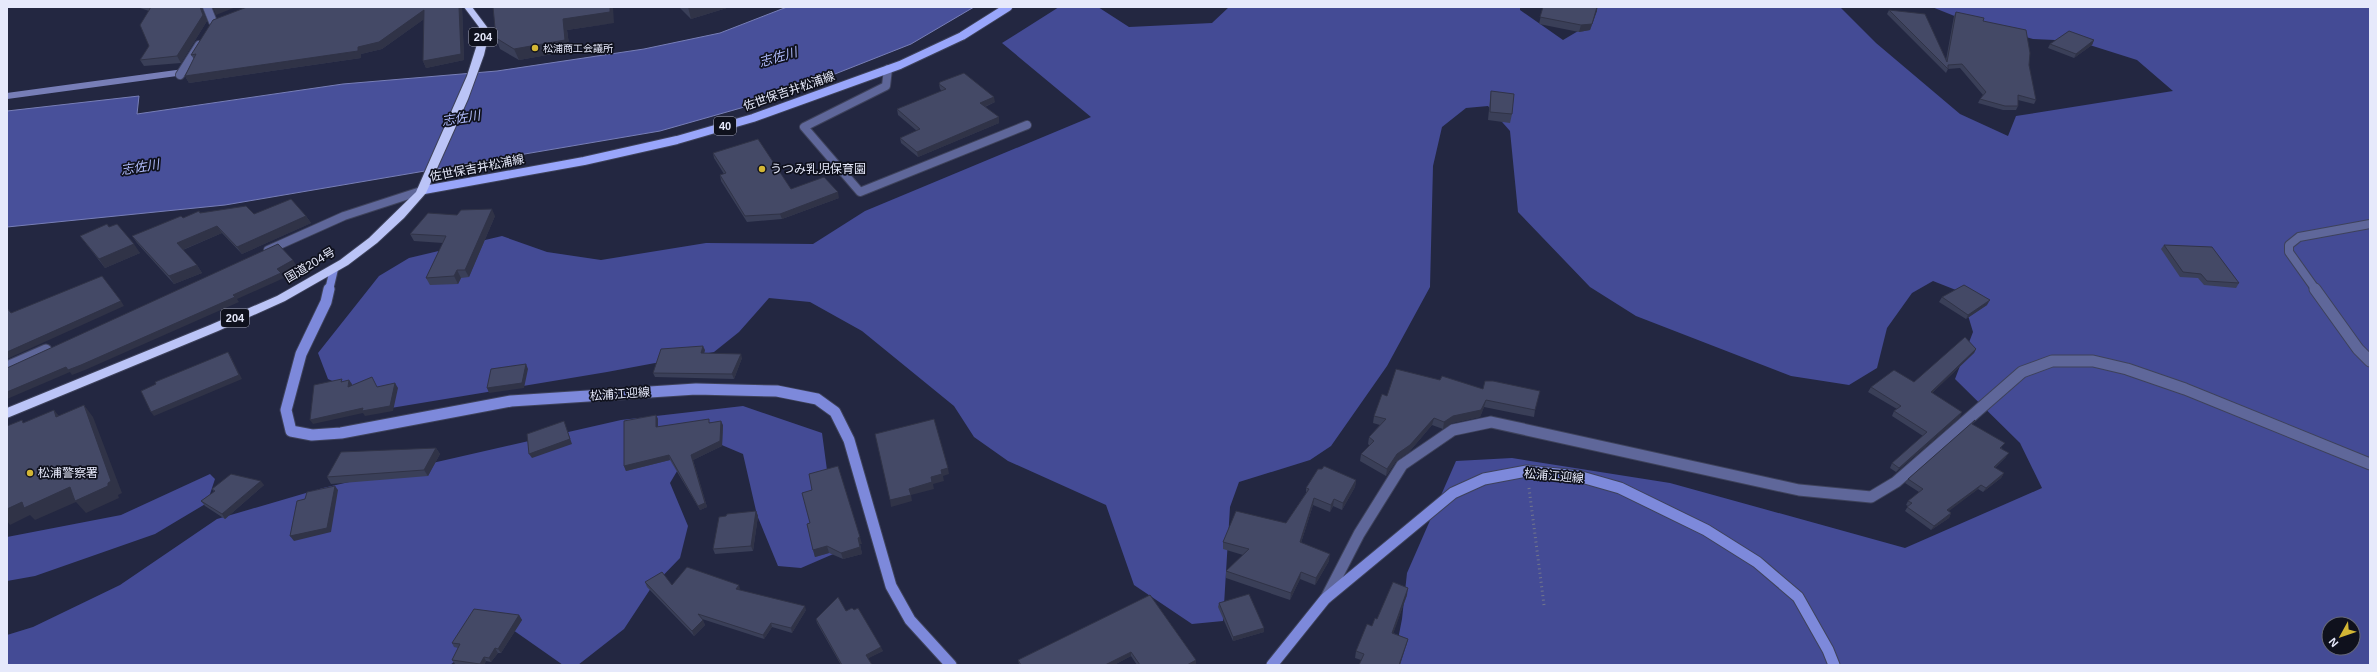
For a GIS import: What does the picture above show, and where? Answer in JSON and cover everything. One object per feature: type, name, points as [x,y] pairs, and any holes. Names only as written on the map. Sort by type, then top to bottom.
[{"type":"highway","name":"国道204号","points":[[7,413],[220,325],[296,291],[334,269],[386,230],[424,190],[429,175],[474,71],[483,44],[483,27],[468,7]]},
{"type":"main road","name":"佐世保吉井松浦線","points":[[424,190],[584,161],[677,140],[752,118],[888,69],[962,36],[1008,7]]},
{"type":"main road","name":"松浦江迎線","points":[[334,269],[326,302],[301,354],[287,403],[286,410],[291,431],[312,435],[341,433],[511,401],[696,389],[777,392],[817,399],[835,412],[849,440],[891,586],[910,620],[951,665]]},
{"type":"main road","name":"松浦江迎線","points":[[1272,665],[1325,599],[1453,493],[1484,480],[1527,471],[1578,476],[1620,488],[1706,530],[1757,562],[1798,597],[1828,650],[1834,665]]},
{"type":"street","points":[[180,75],[212,26],[208,7]]},
{"type":"street","points":[[888,69],[886,86],[804,127],[860,192],[1027,126]]},
{"type":"street","points":[[260,253],[324,224],[383,200],[424,190]]},
{"type":"street","points":[[2370,224],[2299,237],[2289,245],[2288,252],[2358,348],[2370,361]]},
{"type":"street","points":[[7,367],[55,346]]},
{"type":"street","points":[[1325,599],[1359,534],[1402,466],[1453,430],[1491,422],[1534,430],[1799,490],[1871,498],[1896,482],[2022,372],[2052,361],[2094,361],[2127,369],[2185,390],[2370,464]]},
{"type":"path","points":[[1527,471],[1544,605]]},
{"type":"shaded area","points":[[1059,7],[1098,7],[1129,27],[1212,23],[1229,7],[1520,7],[1520,10],[1563,40],[1590,24],[1590,7],[1840,7],[1876,43],[1960,114],[2008,136],[2016,116],[2173,91],[2137,60],[2077,41],[2033,39],[1962,19],[1932,7],[2370,7],[2370,665],[1393,665],[1402,619],[1407,573],[1456,461],[1512,458],[1670,483],[1905,548],[2042,488],[2020,443],[1955,379],[1973,332],[1961,292],[1933,281],[1912,293],[1887,328],[1877,368],[1849,385],[1791,376],[1636,316],[1590,287],[1518,212],[1510,131],[1488,106],[1466,108],[1442,127],[1433,166],[1430,287],[1387,366],[1331,446],[1310,460],[1239,482],[1230,507],[1223,621],[1192,624],[1134,585],[1106,505],[1008,461],[974,437],[954,406],[862,331],[810,302],[769,298],[739,332],[714,352],[607,372],[391,408],[328,379],[318,353],[379,276],[409,258],[502,236],[547,252],[601,260],[706,243],[813,244],[865,211],[1091,117],[1002,43]]},
{"type":"shaded area","points":[[743,406],[822,433],[838,552],[801,568],[778,566],[757,515],[743,454],[717,443],[686,456],[670,483],[688,526],[680,558],[651,588],[624,629],[578,665],[563,665],[503,623],[450,665],[7,665],[7,635],[33,627],[120,585],[217,519],[323,488],[621,420]]},
{"type":"shaded area","points":[[210,474],[215,479],[207,503],[155,534],[35,576],[7,581],[7,537],[121,515]]},
{"type":"water","name":"志佐川","points":[[787,7],[974,7],[911,44],[769,100],[660,131],[225,205],[7,227],[7,111],[139,96],[137,114],[343,84],[497,71],[644,49],[720,33]]},
{"type":"building","points":[[151,7],[200,7],[203,15],[177,56],[140,60],[149,46],[140,25]]},
{"type":"building","points":[[247,7],[459,7],[461,54],[423,61],[424,10],[379,42],[358,47],[358,51],[185,76],[196,54],[191,55],[213,20]]},
{"type":"building","points":[[493,7],[610,7],[610,12],[563,19],[565,40],[514,49],[496,38]]},
{"type":"building","points":[[1543,7],[1597,7],[1592,24],[1581,25],[1540,17]]},
{"type":"building","points":[[1889,10],[1925,14],[1947,62],[1956,12],[1984,18],[1983,21],[2026,30],[2030,53],[2029,65],[2036,100],[2018,95],[2018,106],[2005,106],[1980,99],[1986,92],[1962,64],[1948,65],[1948,69]]},
{"type":"building","points":[[2069,31],[2094,40],[2076,54],[2050,44]]},
{"type":"building","points":[[964,73],[994,97],[980,103],[999,117],[917,152],[900,138],[920,129],[897,109],[946,89],[939,84],[940,82]]},
{"type":"building","points":[[1491,91],[1514,94],[1512,114],[1490,112]]},
{"type":"building","points":[[758,139],[791,189],[824,177],[838,192],[780,214],[745,216],[720,175],[726,173],[713,153]]},
{"type":"building","points":[[291,199],[306,216],[237,247],[217,226],[177,243],[197,265],[169,276],[132,236],[181,216],[183,218],[199,211],[200,213],[246,206],[254,214]]},
{"type":"building","points":[[492,209],[465,270],[457,270],[454,276],[426,278],[446,236],[410,234],[428,213],[457,215],[461,210]]},
{"type":"building","points":[[107,224],[109,227],[117,224],[134,244],[99,259],[80,236]]},
{"type":"building","points":[[278,244],[293,260],[277,269],[281,273],[233,295],[235,297],[81,365],[68,370],[66,367],[7,392],[7,368]]},
{"type":"building","points":[[2164,245],[2212,247],[2239,283],[2207,281],[2201,274],[2183,272]]},
{"type":"building","points":[[102,276],[121,301],[7,352],[7,308],[11,313]]},
{"type":"building","points":[[1964,285],[1990,300],[1968,315],[1942,297]]},
{"type":"building","points":[[1965,337],[1976,349],[1931,392],[1962,412],[1899,468],[1892,463],[1927,432],[1894,411],[1901,406],[1871,387],[1894,370],[1914,382]]},
{"type":"building","points":[[703,346],[701,353],[741,354],[732,374],[653,373],[661,349]]},
{"type":"building","points":[[228,352],[239,375],[151,412],[141,391],[156,384],[155,382]]},
{"type":"building","points":[[526,364],[522,383],[487,388],[491,369]]},
{"type":"building","points":[[1396,369],[1440,380],[1442,376],[1483,389],[1485,381],[1493,381],[1540,391],[1535,410],[1486,400],[1481,410],[1453,416],[1444,422],[1434,418],[1410,445],[1397,454],[1387,469],[1361,454],[1374,441],[1369,437],[1386,419],[1374,416],[1382,394],[1387,396]]},
{"type":"building","points":[[372,377],[377,387],[395,383],[390,406],[362,411],[363,408],[310,420],[314,385],[342,379],[341,382],[349,380],[348,387]]},
{"type":"building","points":[[84,405],[111,481],[108,483],[108,486],[75,501],[70,487],[24,508],[22,502],[7,509],[7,426],[22,420],[23,423],[54,410],[56,417]]},
{"type":"building","points":[[656,415],[656,427],[709,419],[709,423],[721,421],[720,441],[691,455],[705,503],[698,506],[669,455],[624,466],[624,421]]},
{"type":"building","points":[[934,419],[948,468],[941,470],[942,474],[931,477],[932,482],[909,489],[911,495],[890,500],[875,434]]},
{"type":"building","points":[[1975,420],[1972,424],[2005,443],[2000,448],[2009,453],[1994,467],[2004,473],[1986,488],[1981,485],[1947,510],[1951,513],[1934,526],[1907,507],[1912,503],[1908,501],[1923,489],[1908,479]]},
{"type":"building","points":[[564,421],[570,439],[529,454],[527,434]]},
{"type":"building","points":[[436,448],[424,470],[327,477],[341,452]]},
{"type":"building","points":[[838,466],[860,537],[858,538],[860,547],[841,553],[827,546],[813,550],[807,524],[810,523],[802,493],[812,490],[809,474]]},
{"type":"building","points":[[1324,466],[1356,480],[1343,503],[1334,499],[1331,505],[1314,498],[1300,542],[1330,554],[1316,578],[1301,572],[1291,593],[1226,571],[1249,549],[1223,542],[1236,511],[1286,523],[1309,489],[1306,488],[1318,469],[1322,469]]},
{"type":"building","points":[[231,474],[261,481],[222,514],[201,501],[215,491],[212,489]]},
{"type":"building","points":[[335,486],[327,528],[290,536],[297,501],[305,499],[307,492]]},
{"type":"building","points":[[756,511],[751,546],[713,549],[719,517],[726,516],[727,514]]},
{"type":"building","points":[[687,567],[739,585],[736,589],[805,606],[791,628],[771,623],[763,635],[698,614],[703,620],[692,631],[645,582],[662,572],[672,585]]},
{"type":"building","points":[[1393,582],[1408,588],[1392,633],[1408,639],[1399,665],[1359,665],[1364,654],[1356,651],[1367,624],[1372,626],[1375,618],[1377,619]]},
{"type":"building","points":[[1249,594],[1264,628],[1233,637],[1219,603]]},
{"type":"building","points":[[1150,595],[1196,660],[1187,665],[1140,665],[1131,652],[1105,665],[1021,665],[1018,660]]},
{"type":"building","points":[[838,597],[846,611],[852,608],[854,610],[858,608],[881,647],[866,655],[872,665],[842,665],[816,619]]},
{"type":"building","points":[[474,609],[519,615],[498,649],[495,648],[489,658],[484,657],[480,664],[452,660],[460,644],[452,643]]},
{"type":"waterway","points":[[7,96],[184,72]]},
{"type":"place","name":"松浦商工会議所","points":[[535,48]]},
{"type":"place","name":"うつみ乳児保育園","points":[[762,169]]},
{"type":"place","name":"松浦警察署","points":[[30,473]]}]
